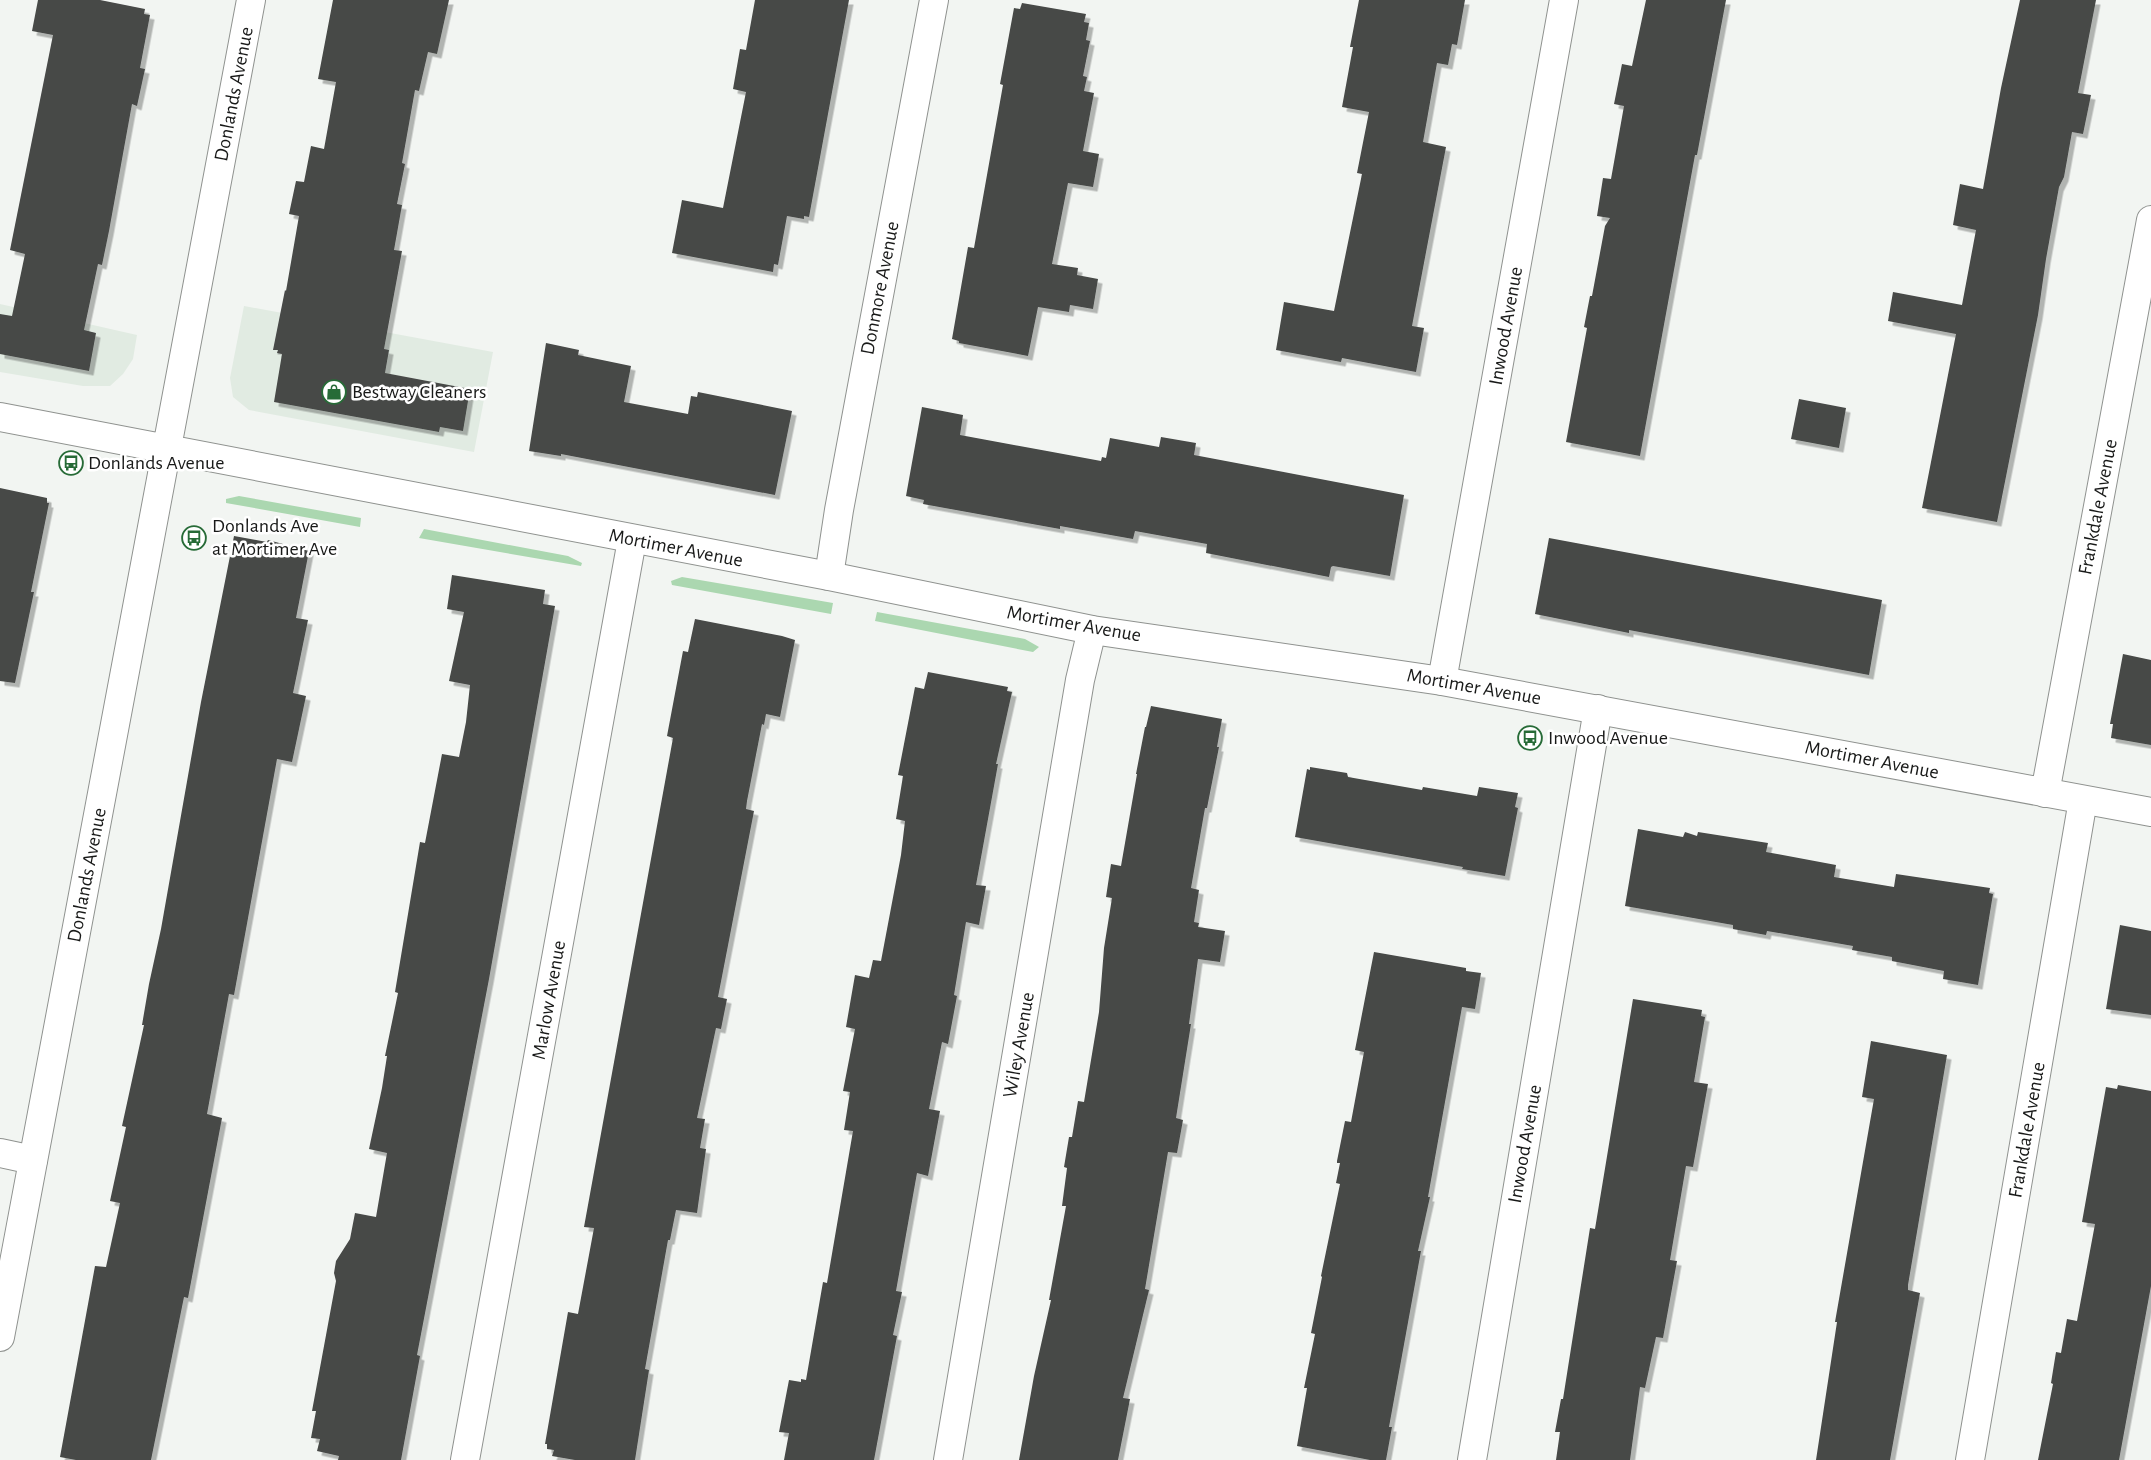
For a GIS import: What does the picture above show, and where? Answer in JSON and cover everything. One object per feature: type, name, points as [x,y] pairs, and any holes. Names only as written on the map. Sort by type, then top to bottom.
[{"type":"street","name":"Donlands Avenue","points":[[0,1337],[252,0]]},
{"type":"street","name":"Donmore Avenue","points":[[829,576],[839,510],[934,0]]},
{"type":"street","name":"Inwood Avenue","points":[[1442,681],[1564,0]]},
{"type":"street","name":"Frankdale Avenue","points":[[2045,793],[2151,220]]},
{"type":"street","name":"Mortimer Avenue","points":[[0,418],[168,448],[632,540],[829,576],[1092,630],[1442,681],[2151,812]]},
{"type":"street","name":"Marlow Avenue","points":[[465,1460],[632,540]]},
{"type":"street","name":"Wiley Avenue","points":[[948,1460],[1080,680],[1092,630]]},
{"type":"street","name":"Inwood Avenue","points":[[1472,1460],[1598,709]]},
{"type":"street","name":"Frankdale Avenue","points":[[1970,1460],[2083,800]]},
{"type":"street","points":[[0,1153],[33,1160]]},
{"type":"shaded area","points":[[0,304],[137,335],[133,359],[123,374],[110,386],[83,386],[0,372]]},
{"type":"shaded area","points":[[244,306],[493,352],[474,452],[249,410],[233,397],[230,378]]},
{"type":"green space","points":[[239,496],[361,518],[360,527],[226,503],[226,499]]},
{"type":"green space","points":[[424,529],[568,556],[582,563],[581,566],[419,538]]},
{"type":"green space","points":[[682,577],[833,603],[831,614],[672,585],[671,581]]},
{"type":"green space","points":[[877,612],[1025,639],[1039,647],[1033,652],[875,621]]},
{"type":"building","points":[[38,0],[100,0],[145,9],[144,14],[150,15],[140,68],[145,69],[137,106],[132,104],[102,265],[98,264],[84,330],[96,333],[89,371],[0,354],[0,314],[12,316],[25,254],[10,250],[53,35],[32,31]]},
{"type":"building","points":[[333,0],[449,0],[437,54],[428,52],[419,91],[415,90],[402,163],[405,164],[397,204],[402,205],[394,250],[402,251],[384,349],[389,350],[385,373],[470,389],[463,431],[440,427],[439,432],[274,402],[282,354],[277,353],[278,350],[273,350],[286,291],[299,216],[289,214],[296,181],[304,182],[311,146],[324,149],[336,82],[318,79]]},
{"type":"building","points":[[755,0],[849,0],[809,217],[804,216],[804,219],[787,216],[778,265],[774,264],[773,272],[672,253],[682,200],[723,208],[746,92],[733,89],[740,49],[746,50]]},
{"type":"building","points":[[1359,0],[1465,0],[1457,45],[1452,44],[1448,65],[1437,63],[1423,142],[1446,147],[1412,326],[1424,328],[1416,372],[1342,358],[1341,362],[1276,350],[1284,302],[1334,311],[1362,174],[1357,173],[1369,112],[1342,107],[1353,47],[1350,47]]},
{"type":"building","points":[[1646,0],[1726,0],[1697,155],[1695,155],[1640,456],[1566,442],[1587,328],[1584,327],[1590,296],[1592,296],[1605,226],[1610,218],[1597,216],[1603,178],[1611,179],[1624,106],[1614,104],[1622,64],[1632,66]]},
{"type":"building","points":[[2020,0],[2096,0],[2078,93],[2091,95],[2083,134],[2072,132],[2064,177],[2059,187],[2038,315],[1997,522],[1922,508],[1956,334],[1888,321],[1893,292],[1962,305],[1976,230],[1953,225],[1960,184],[1983,189],[2001,88]]},
{"type":"building","points":[[1022,3],[1086,14],[1084,22],[1089,23],[1086,40],[1090,41],[1083,76],[1087,77],[1084,91],[1094,93],[1083,151],[1099,154],[1093,187],[1068,183],[1052,264],[1078,268],[1077,275],[1098,279],[1093,309],[1070,305],[1069,312],[1038,307],[1028,356],[959,343],[959,341],[952,339],[968,247],[974,248],[1003,85],[1000,84],[1014,8],[1020,9]]},
{"type":"building","points":[[546,343],[579,350],[578,355],[631,366],[624,402],[688,414],[691,396],[697,397],[698,392],[792,411],[775,495],[561,454],[561,456],[529,451]]},
{"type":"building","points":[[1799,399],[1846,408],[1839,448],[1791,439]]},
{"type":"building","points":[[922,407],[963,415],[960,435],[1101,461],[1102,457],[1106,458],[1110,438],[1159,447],[1161,437],[1196,443],[1194,455],[1404,495],[1390,576],[1333,566],[1331,567],[1329,577],[1206,553],[1207,544],[1135,531],[1133,539],[1060,526],[1060,529],[923,504],[924,500],[906,496]]},
{"type":"building","points":[[0,488],[47,498],[47,503],[49,503],[31,592],[34,592],[15,683],[0,681]]},
{"type":"building","points":[[234,536],[267,542],[268,540],[309,551],[296,618],[308,620],[293,693],[306,696],[292,762],[277,759],[234,995],[229,994],[207,1114],[222,1118],[188,1298],[184,1297],[151,1460],[76,1460],[60,1457],[95,1266],[106,1267],[120,1203],[110,1201],[126,1127],[122,1126],[144,1025],[142,1025],[149,984],[161,929],[201,702]]},
{"type":"building","points":[[1549,538],[1882,600],[1869,675],[1629,630],[1629,633],[1535,614]]},
{"type":"building","points":[[452,575],[545,590],[543,604],[555,606],[489,979],[417,1355],[420,1356],[401,1460],[338,1460],[339,1456],[317,1451],[320,1439],[311,1438],[316,1411],[312,1411],[336,1281],[334,1273],[336,1261],[350,1239],[355,1213],[376,1217],[387,1153],[369,1149],[382,1088],[387,1056],[385,1056],[398,993],[395,992],[420,842],[425,843],[442,754],[459,757],[466,722],[470,685],[449,681],[464,612],[447,609]]},
{"type":"building","points":[[695,619],[795,640],[780,717],[766,714],[764,725],[762,724],[746,809],[754,811],[718,997],[727,999],[721,1029],[716,1028],[697,1118],[705,1119],[700,1148],[706,1149],[697,1213],[676,1210],[670,1240],[668,1240],[645,1369],[649,1370],[635,1460],[575,1460],[552,1456],[554,1450],[547,1449],[547,1444],[545,1444],[568,1312],[578,1314],[594,1228],[584,1227],[673,738],[667,736],[683,651],[688,652]]},
{"type":"building","points":[[2123,654],[2151,660],[2151,745],[2111,738],[2113,724],[2110,724]]},
{"type":"building","points":[[928,672],[1008,687],[1007,691],[1012,692],[996,764],[998,764],[976,885],[986,886],[979,925],[966,922],[954,995],[957,996],[948,1044],[942,1042],[929,1109],[940,1111],[928,1176],[917,1173],[896,1291],[902,1292],[893,1335],[897,1336],[874,1460],[784,1460],[789,1433],[779,1432],[789,1380],[801,1382],[801,1379],[806,1380],[823,1282],[827,1283],[853,1131],[844,1130],[850,1092],[843,1091],[855,1029],[846,1027],[855,975],[869,978],[873,960],[881,961],[901,855],[905,821],[896,819],[903,776],[898,775],[915,687],[924,689]]},
{"type":"building","points":[[1151,706],[1222,719],[1217,747],[1219,747],[1207,808],[1205,808],[1191,888],[1199,890],[1194,922],[1199,923],[1198,927],[1225,931],[1220,962],[1198,959],[1189,1024],[1191,1024],[1176,1118],[1183,1120],[1177,1153],[1168,1152],[1145,1289],[1149,1290],[1123,1398],[1130,1399],[1118,1460],[1019,1460],[1034,1376],[1051,1300],[1049,1300],[1066,1206],[1062,1206],[1067,1168],[1064,1167],[1069,1137],[1072,1137],[1078,1101],[1084,1102],[1099,1012],[1104,948],[1112,898],[1106,897],[1111,864],[1121,866],[1136,774]]},
{"type":"building","points":[[1310,767],[1347,773],[1348,777],[1422,790],[1423,787],[1477,796],[1479,787],[1518,793],[1515,807],[1518,808],[1505,876],[1295,837],[1307,769],[1310,770]]},
{"type":"building","points":[[1638,829],[1683,837],[1685,832],[1697,836],[1698,832],[1768,843],[1766,852],[1836,865],[1834,877],[1894,887],[1896,874],[1990,888],[1989,893],[1993,894],[1978,985],[1943,979],[1944,971],[1892,961],[1892,957],[1852,950],[1853,946],[1767,931],[1766,935],[1733,929],[1733,925],[1625,906]]},
{"type":"building","points":[[2120,925],[2151,931],[2151,1015],[2106,1009]]},
{"type":"building","points":[[1374,952],[1466,968],[1466,971],[1481,973],[1475,1009],[1462,1007],[1428,1197],[1430,1197],[1418,1251],[1421,1251],[1389,1427],[1392,1427],[1386,1460],[1370,1460],[1297,1446],[1307,1388],[1304,1388],[1315,1334],[1311,1333],[1340,1184],[1336,1183],[1340,1163],[1337,1163],[1337,1161],[1345,1121],[1351,1122],[1364,1052],[1355,1050]]},
{"type":"building","points":[[1633,999],[1702,1010],[1701,1016],[1705,1017],[1694,1082],[1708,1084],[1693,1167],[1686,1166],[1670,1260],[1677,1261],[1663,1338],[1656,1337],[1645,1388],[1640,1387],[1630,1460],[1556,1460],[1560,1432],[1555,1432],[1561,1399],[1563,1399],[1590,1228],[1595,1229]]},
{"type":"building","points":[[1871,1041],[1947,1055],[1908,1285],[1908,1290],[1920,1293],[1890,1460],[1816,1460],[1837,1322],[1835,1322],[1874,1099],[1862,1097]]},
{"type":"building","points":[[2118,1085],[2151,1091],[2151,1286],[2119,1460],[2038,1460],[2053,1384],[2051,1383],[2056,1352],[2061,1353],[2067,1319],[2077,1321],[2095,1224],[2082,1222],[2106,1087],[2117,1089]]},
{"type":"place","name":"Bestway Cleaners","points":[[334,392]]},
{"type":"place","name":"Donlands Avenue","points":[[71,463]]},
{"type":"place","name":"Donlands Ave at Mortimer Ave","points":[[194,538]]},
{"type":"place","name":"Inwood Avenue","points":[[1530,738]]}]
